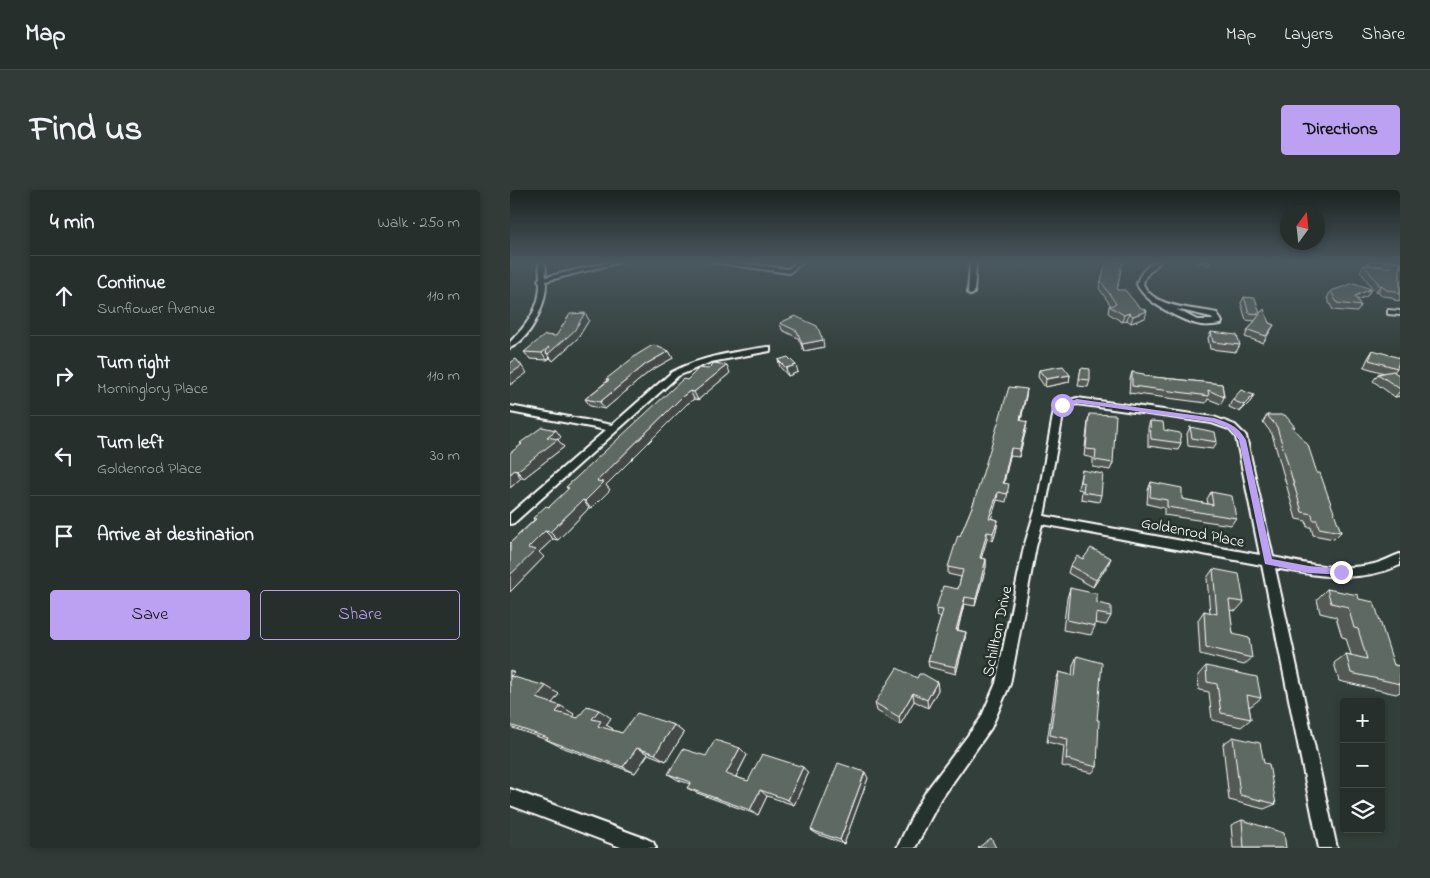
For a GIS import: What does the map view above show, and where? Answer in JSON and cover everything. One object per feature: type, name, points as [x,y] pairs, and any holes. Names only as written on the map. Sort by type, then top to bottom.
[{"type":"street","points":[[510,346],[523,332],[538,310],[543,293]]},
{"type":"street","points":[[1145,293],[1160,304],[1199,322],[1218,322],[1214,315],[1160,304]]},
{"type":"street","points":[[1391,312],[1400,313]]},
{"type":"street","points":[[510,520],[669,379],[689,366],[720,356],[767,349]]},
{"type":"street","name":"Schillton Drive","points":[[906,848],[929,802],[978,736],[996,702],[1008,665],[1030,547],[1038,519],[1059,410],[1062,405],[1086,402],[1214,420],[1232,427],[1238,432],[1242,440],[1268,562]]},
{"type":"street","points":[[510,409],[614,428]]},
{"type":"street","name":"Goldenrod Place","points":[[1038,519],[1325,572],[1376,570],[1400,559]]},
{"type":"street","points":[[1268,562],[1328,848]]},
{"type":"street","points":[[510,797],[647,848]]},
{"type":"building","points":[[1109,293],[1127,293],[1138,306],[1147,311],[1133,316],[1129,313],[1124,315],[1109,306],[1116,304]]},
{"type":"building","points":[[1332,293],[1363,293],[1355,296],[1361,306],[1337,303]]},
{"type":"building","points":[[1244,297],[1255,298],[1260,313],[1264,309],[1269,323],[1274,325],[1266,336],[1248,330],[1260,314],[1249,313]]},
{"type":"building","points":[[585,313],[574,331],[548,354],[546,352],[549,347],[542,353],[524,352],[545,335],[556,336],[570,314]]},
{"type":"building","points":[[795,316],[817,326],[823,340],[802,344],[797,331],[780,323]]},
{"type":"building","points":[[1211,332],[1237,335],[1240,345],[1213,342]]},
{"type":"building","points":[[653,345],[669,351],[646,364],[600,402],[585,399],[609,380],[606,379]]},
{"type":"building","points":[[1373,350],[1400,358],[1397,368],[1369,360]]},
{"type":"building","points":[[788,357],[796,365],[786,368],[778,360]]},
{"type":"building","points":[[516,359],[522,366],[510,374],[510,363]]},
{"type":"building","points":[[714,363],[727,365],[694,392],[690,391],[683,396],[597,481],[604,482],[585,501],[583,500],[550,532],[545,531],[528,548],[536,550],[510,575],[510,543],[536,519],[533,518],[546,506],[549,507],[569,488],[566,487],[683,379],[687,380],[699,368],[708,369]]},
{"type":"building","points":[[1063,366],[1070,375],[1046,379],[1039,370]]},
{"type":"building","points":[[1081,368],[1090,369],[1090,380],[1079,379]]},
{"type":"building","points":[[1393,371],[1400,376],[1400,389],[1378,374]]},
{"type":"building","points":[[1132,372],[1144,374],[1144,376],[1222,384],[1224,397],[1208,390],[1209,396],[1132,386]]},
{"type":"building","points":[[1009,387],[1027,389],[1020,420],[1027,422],[1020,449],[1011,448],[1003,483],[1009,484],[1007,494],[998,492],[989,518],[998,520],[993,533],[987,532],[980,558],[986,559],[976,599],[965,597],[956,630],[966,632],[956,667],[928,661],[943,610],[936,609],[943,586],[958,589],[963,570],[948,567],[958,535],[960,536],[974,502]]},
{"type":"building","points":[[1241,390],[1254,395],[1244,405],[1232,400]]},
{"type":"building","points":[[1089,414],[1116,415],[1113,463],[1095,460],[1096,450],[1086,449]]},
{"type":"building","points":[[1267,415],[1285,415],[1295,427],[1292,427],[1308,445],[1317,473],[1320,473],[1341,532],[1319,528],[1317,520],[1313,520],[1312,514],[1302,512],[1277,427]]},
{"type":"building","points":[[1150,421],[1163,422],[1164,430],[1180,433],[1181,443],[1151,439]]},
{"type":"building","points":[[542,427],[556,430],[547,437],[558,439],[517,471],[515,470],[510,474],[510,453]]},
{"type":"building","points":[[1190,427],[1215,432],[1217,442],[1192,438]]},
{"type":"building","points":[[1082,470],[1103,474],[1101,495],[1083,492],[1084,483],[1080,482]]},
{"type":"building","points":[[1151,482],[1182,488],[1182,499],[1213,505],[1211,492],[1232,496],[1236,518],[1167,507],[1167,500],[1150,497]]},
{"type":"building","points":[[1091,548],[1111,558],[1096,580],[1070,566],[1077,556],[1083,559]]},
{"type":"building","points":[[1213,569],[1239,574],[1244,602],[1229,600],[1233,634],[1249,638],[1252,658],[1206,647],[1204,611],[1217,614]]},
{"type":"building","points":[[1070,588],[1097,594],[1097,603],[1111,606],[1111,616],[1096,613],[1095,626],[1067,620]]},
{"type":"building","points":[[1327,589],[1358,595],[1359,599],[1374,602],[1394,665],[1400,666],[1400,684],[1351,673],[1346,654],[1367,659],[1358,629],[1354,628],[1348,607],[1331,603]]},
{"type":"building","points":[[1077,656],[1102,663],[1097,720],[1099,720],[1097,767],[1066,759],[1068,739],[1050,735],[1059,672],[1075,676]]},
{"type":"building","points":[[1206,666],[1257,677],[1261,698],[1247,695],[1251,719],[1221,713],[1217,684],[1207,682]]},
{"type":"building","points":[[897,668],[917,678],[919,674],[923,674],[937,682],[927,700],[913,693],[899,717],[875,703]]},
{"type":"building","points":[[510,676],[546,686],[536,698],[561,706],[556,712],[578,718],[587,706],[599,710],[592,719],[601,721],[598,726],[622,733],[637,713],[674,725],[655,754],[637,748],[623,767],[510,725]]},
{"type":"building","points":[[1233,737],[1260,743],[1264,763],[1269,764],[1276,804],[1240,795]]},
{"type":"building","points":[[715,740],[740,748],[726,774],[748,781],[762,754],[803,767],[788,800],[760,790],[750,810],[687,788],[691,782],[668,774],[683,749],[706,756]]},
{"type":"building","points":[[838,763],[865,772],[840,840],[811,830]]},
{"type":"building","points":[[1242,820],[1284,833],[1286,848],[1244,848]]},
{"type":"building","points":[[991,838],[996,848],[978,848]]},
{"type":"route","points":[[1062,405],[1077,401],[1086,402],[1214,420],[1232,427],[1241,436],[1268,562],[1309,570],[1341,572]]}]
